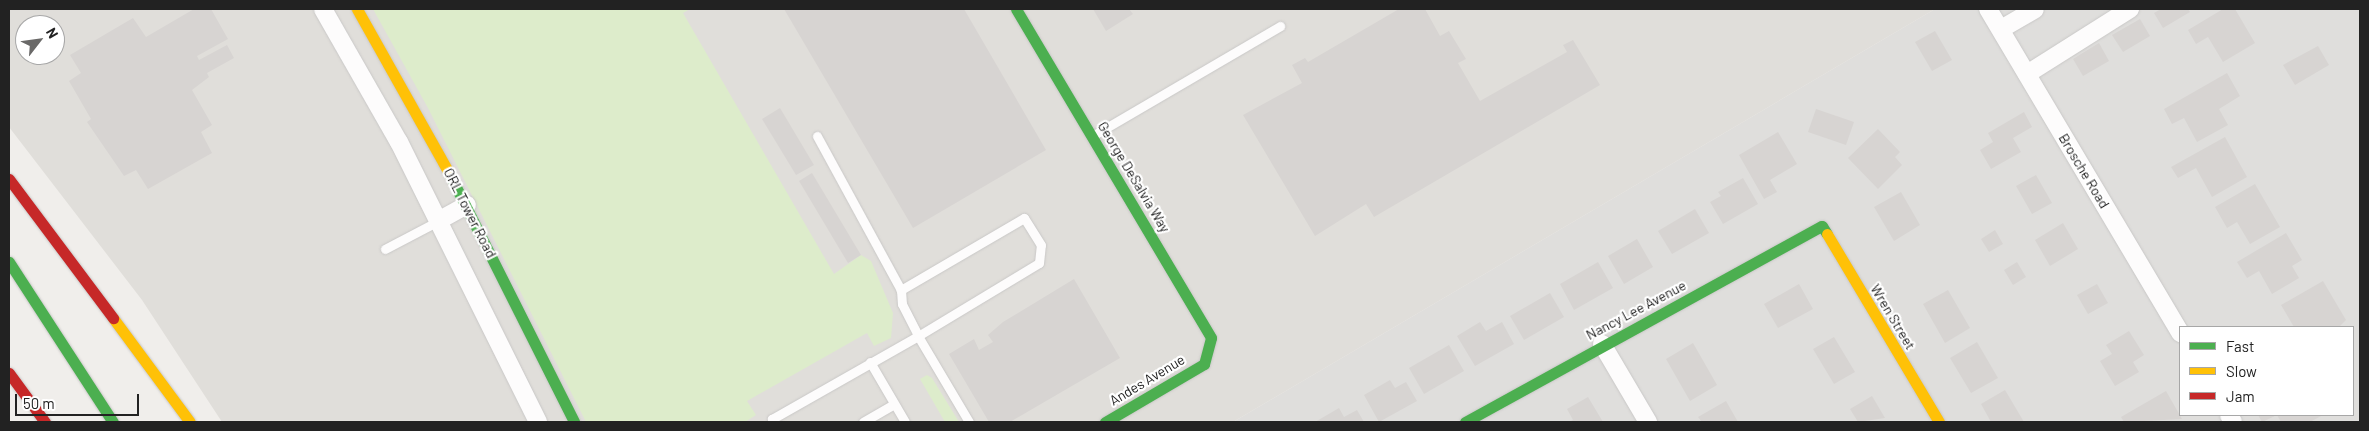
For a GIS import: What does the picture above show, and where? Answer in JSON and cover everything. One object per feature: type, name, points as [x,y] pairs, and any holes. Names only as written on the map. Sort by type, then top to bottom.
[{"type":"main road","name":"ORL Tower Road","points":[[357,9],[467,205],[574,422]]},
{"type":"main road","name":"George DeSalvia Way","points":[[1016,9],[1205,322],[1211,338],[1204,364]]},
{"type":"main road","points":[[9,179],[190,422]]},
{"type":"main road","name":"Nancy Lee Avenue","points":[[1465,422],[1602,344],[1822,226]]},
{"type":"main road","name":"Wren Street","points":[[1822,226],[1938,422]]},
{"type":"main road","points":[[9,262],[113,422]]},
{"type":"main road","name":"Andes Avenue","points":[[1105,422],[1204,364]]},
{"type":"main road","points":[[9,373],[45,422]]},
{"type":"street","points":[[323,9],[438,221],[538,422]]},
{"type":"street","name":"Brosche Road","points":[[1988,9],[2179,331]]},
{"type":"street","points":[[2001,29],[2035,9]]},
{"type":"street","points":[[2027,74],[2130,9]]},
{"type":"street","points":[[438,221],[467,205]]},
{"type":"street","points":[[1602,344],[1648,422]]},
{"type":"lane","points":[[1091,136],[1280,26]]},
{"type":"lane","points":[[816,136],[901,290],[902,304],[918,336],[970,422]]},
{"type":"lane","points":[[774,422],[772,419],[918,336],[1039,263],[1041,245],[1024,218],[901,290]]},
{"type":"lane","points":[[385,249],[438,221]]},
{"type":"lane","points":[[870,362],[905,422]]},
{"type":"lane","points":[[862,422],[894,404]]},
{"type":"shaded area","points":[[9,9],[1935,9],[1233,422],[222,422],[142,300],[9,127]]},
{"type":"shaded area","points":[[1935,9],[2360,9],[2360,422],[1233,422]]},
{"type":"green space","points":[[373,9],[690,9],[683,13],[834,274],[861,255],[871,261],[893,313],[891,338],[874,346],[867,333],[747,401],[756,415],[745,422],[586,422],[428,108]]},
{"type":"green space","points":[[927,375],[932,378],[959,422],[945,422],[920,379]]},
{"type":"building","points":[[194,9],[211,9],[228,39],[197,56],[199,60],[227,45],[234,58],[207,73],[209,77],[192,90],[212,125],[201,132],[212,153],[148,189],[136,170],[124,176],[87,122],[91,119],[69,81],[81,73],[70,55],[133,18],[146,37]]},
{"type":"building","points":[[784,9],[964,9],[1046,150],[913,228]]},
{"type":"building","points":[[1093,9],[1129,9],[1133,14],[1106,31]]},
{"type":"building","points":[[1399,9],[1425,9],[1440,36],[1449,31],[1466,59],[1458,63],[1480,101],[1567,52],[1563,45],[1573,40],[1600,85],[1374,217],[1366,204],[1315,236],[1243,115],[1302,83],[1292,65],[1305,58],[1308,62]]},
{"type":"building","points":[[2161,9],[2188,9],[2190,12],[2163,28],[2154,13]]},
{"type":"building","points":[[2223,9],[2235,9],[2255,43],[2223,62],[2208,37],[2196,44],[2188,30]]},
{"type":"building","points":[[2140,19],[2150,36],[2123,52],[2112,35]]},
{"type":"building","points":[[1935,31],[1952,60],[1932,71],[1915,42]]},
{"type":"building","points":[[2099,43],[2109,61],[2083,76],[2073,59]]},
{"type":"building","points":[[2318,46],[2329,65],[2295,85],[2283,65]]},
{"type":"building","points":[[2227,73],[2240,96],[2219,109],[2228,125],[2197,142],[2184,118],[2172,124],[2164,109]]},
{"type":"building","points":[[780,108],[814,165],[796,175],[762,119]]},
{"type":"building","points":[[1816,109],[1854,122],[1846,145],[1808,132]]},
{"type":"building","points":[[2024,112],[2032,127],[2013,138],[2021,152],[1991,169],[1980,150],[1993,142],[1988,133]]},
{"type":"building","points":[[1878,129],[1900,152],[1895,157],[1902,165],[1878,189],[1848,158]]},
{"type":"building","points":[[1778,132],[1797,164],[1770,180],[1777,192],[1764,199],[1739,155]]},
{"type":"building","points":[[2225,137],[2247,177],[2212,197],[2196,168],[2178,178],[2171,167]]},
{"type":"building","points":[[812,173],[861,255],[848,263],[799,181]]},
{"type":"building","points":[[2036,175],[2052,203],[2032,214],[2016,186]]},
{"type":"building","points":[[1743,178],[1758,204],[1723,224],[1710,202],[1721,196],[1718,192]]},
{"type":"building","points":[[2255,184],[2280,227],[2250,244],[2237,222],[2227,228],[2215,207]]},
{"type":"building","points":[[1901,192],[1920,225],[1894,241],[1874,207]]},
{"type":"building","points":[[1695,209],[1709,233],[1672,254],[1658,231]]},
{"type":"building","points":[[2063,223],[2078,249],[2050,266],[2035,240]]},
{"type":"building","points":[[1995,230],[2003,244],[1989,252],[1981,239]]},
{"type":"building","points":[[2286,233],[2302,260],[2292,266],[2299,278],[2272,294],[2259,271],[2247,278],[2237,262]]},
{"type":"building","points":[[1637,239],[1653,267],[1624,284],[1608,256]]},
{"type":"building","points":[[1598,262],[1613,288],[1574,310],[1560,284]]},
{"type":"building","points":[[2017,262],[2026,277],[2013,285],[2004,270]]},
{"type":"building","points":[[1074,279],[1120,358],[1010,422],[989,422],[949,354],[974,339],[979,350],[993,342],[988,335],[1003,322]]},
{"type":"building","points":[[2323,281],[2346,320],[2340,326],[2293,326],[2281,305]]},
{"type":"building","points":[[1799,284],[1813,309],[1778,328],[1764,304]]},
{"type":"building","points":[[2097,284],[2108,303],[2088,314],[2077,295]]},
{"type":"building","points":[[1948,290],[1970,328],[1945,343],[1923,304]]},
{"type":"building","points":[[1550,293],[1564,317],[1524,340],[1510,316]]},
{"type":"building","points":[[1480,322],[1486,331],[1502,322],[1514,344],[1475,366],[1457,336]]},
{"type":"building","points":[[2129,331],[2144,355],[2133,362],[2139,372],[2115,386],[2100,361],[2112,354],[2106,345]]},
{"type":"building","points":[[1834,337],[1855,372],[1834,384],[1813,349]]},
{"type":"building","points":[[1977,342],[1998,378],[1971,393],[1950,358]]},
{"type":"building","points":[[1693,343],[1717,385],[1690,401],[1666,359]]},
{"type":"building","points":[[1449,345],[1464,371],[1424,394],[1409,368]]},
{"type":"building","points":[[1390,380],[1395,388],[1406,382],[1417,401],[1379,422],[1364,395]]},
{"type":"building","points":[[2005,390],[2024,422],[1991,422],[1981,404]]},
{"type":"building","points":[[2166,391],[2182,419],[2124,422],[2121,417]]},
{"type":"building","points":[[1872,396],[1885,418],[1858,422],[1850,409]]},
{"type":"building","points":[[1588,397],[1603,422],[1569,422],[1573,420],[1567,409]]},
{"type":"building","points":[[1726,401],[1738,422],[1702,422],[1698,417]]},
{"type":"building","points":[[1339,408],[1344,417],[1357,410],[1364,422],[1315,422]]},
{"type":"building","points":[[2259,416],[2275,416],[2262,422]]},
{"type":"building","points":[[2278,416],[2321,416],[2310,422],[2281,422]]},
{"type":"traffic: fast","points":[[1016,9],[1211,338],[1204,364],[1105,422]]},
{"type":"traffic: fast","points":[[449,173],[574,422]]},
{"type":"traffic: fast","points":[[1465,422],[1822,226],[1827,234]]},
{"type":"traffic: fast","points":[[9,262],[113,422]]},
{"type":"traffic: slow","points":[[357,9],[449,173]]},
{"type":"traffic: slow","points":[[1827,234],[1939,422]]},
{"type":"traffic: slow","points":[[113,318],[190,422]]},
{"type":"traffic: jam","points":[[9,179],[113,318]]},
{"type":"traffic: jam","points":[[9,373],[45,422]]}]
